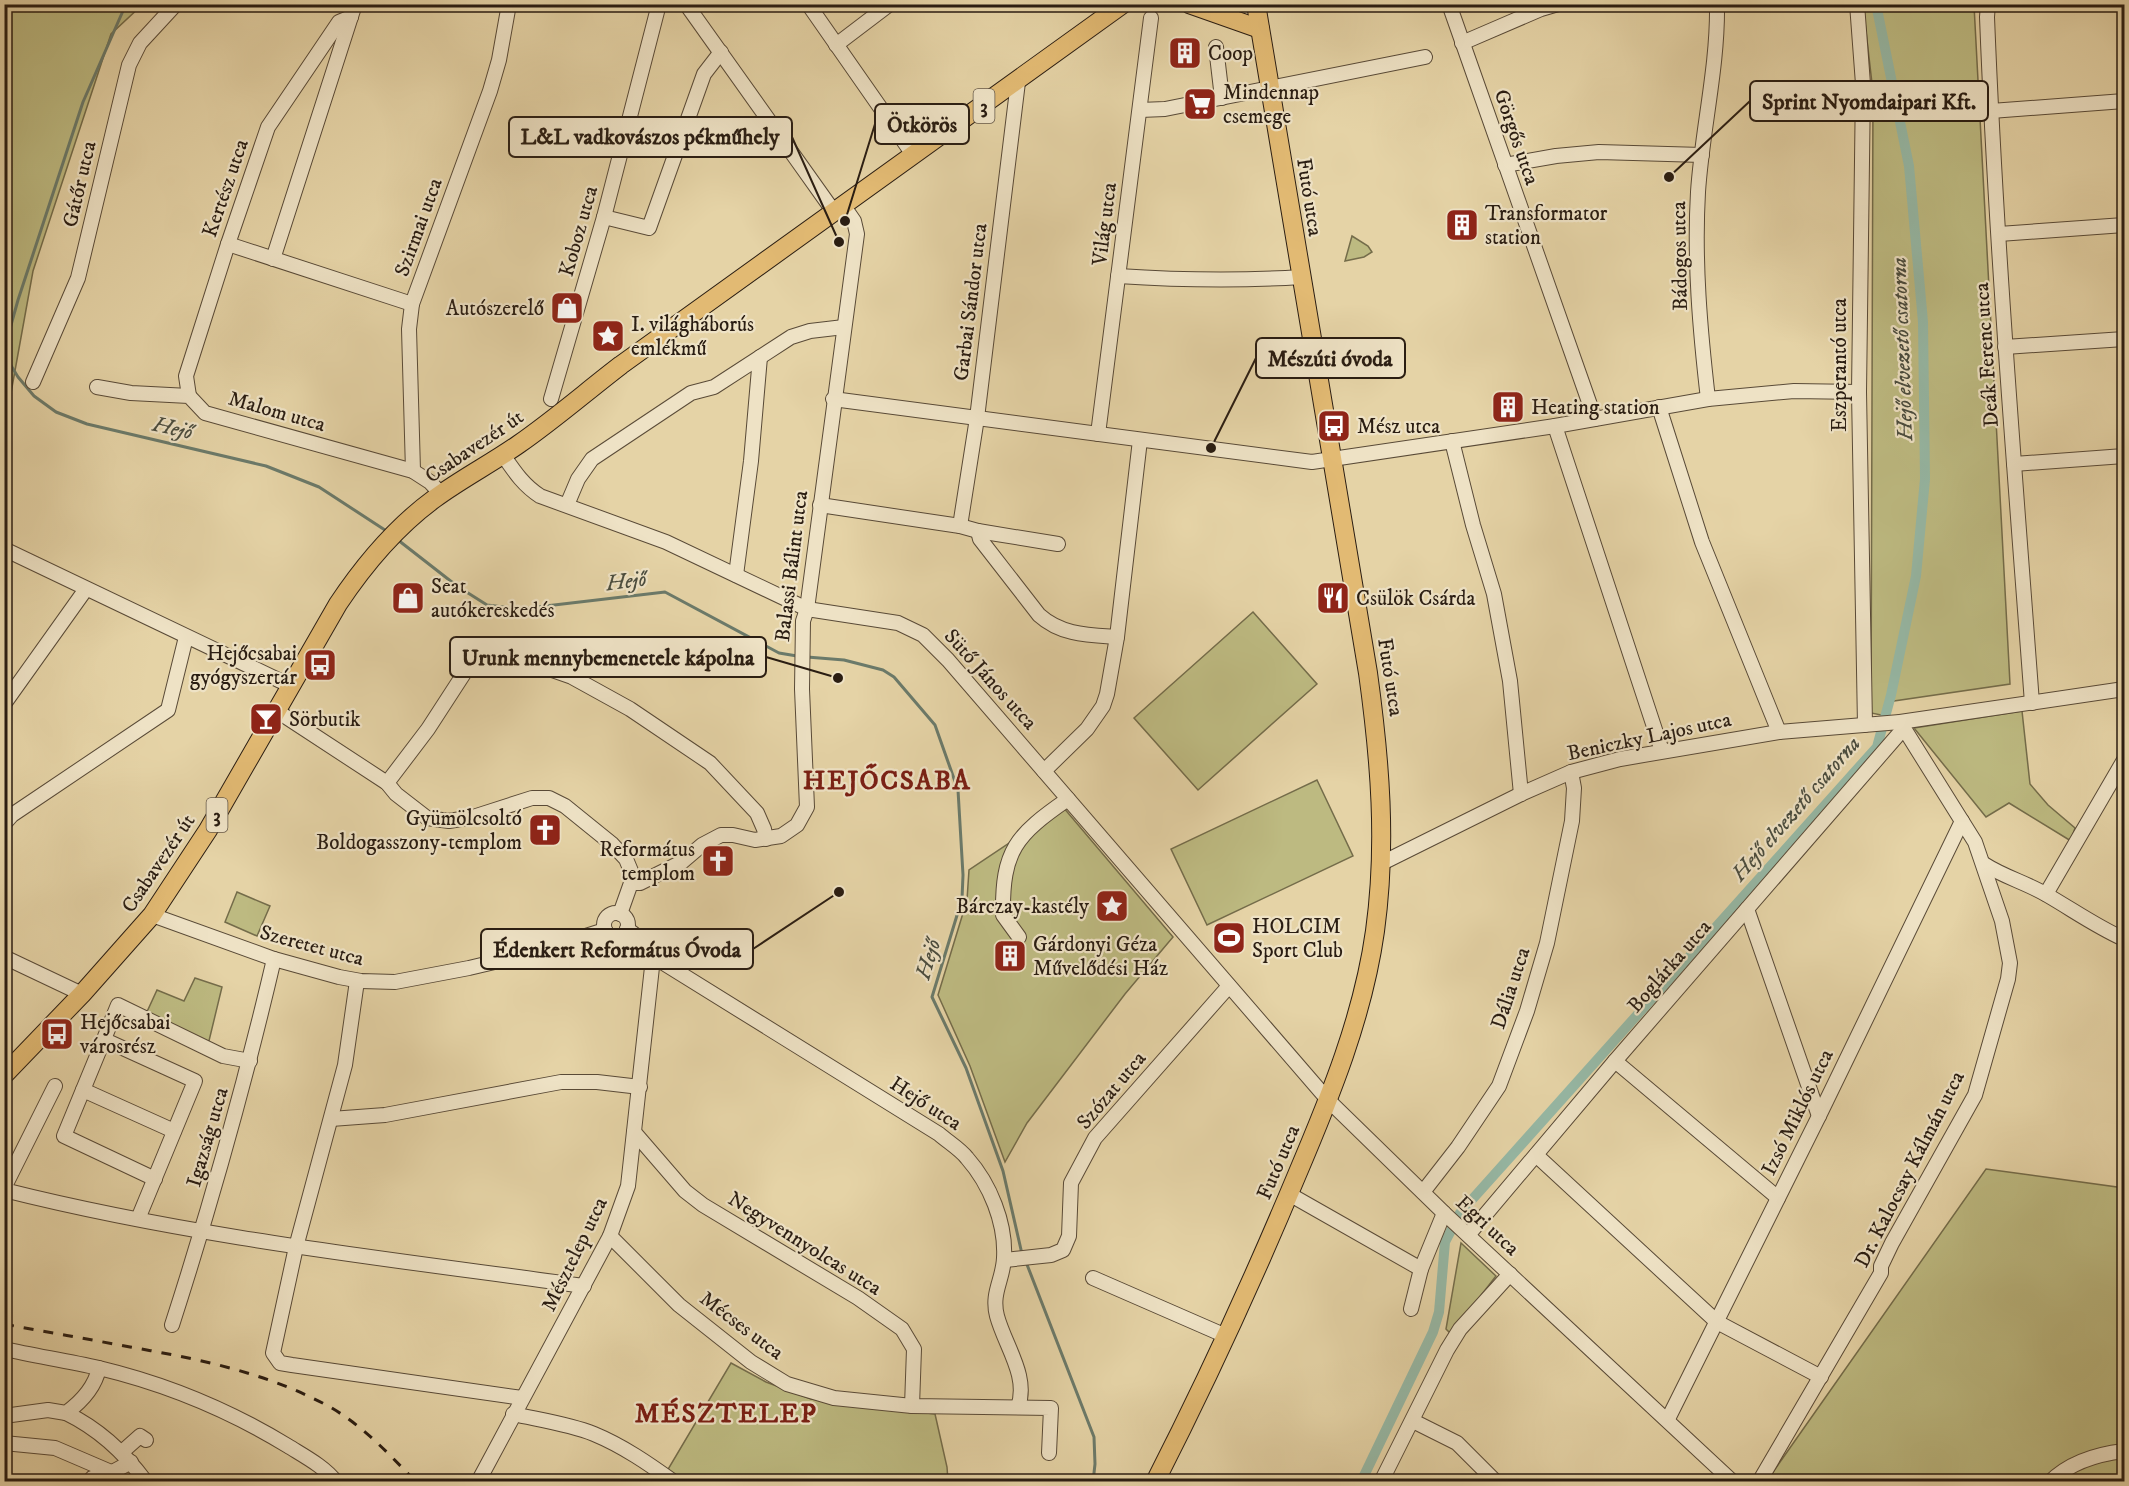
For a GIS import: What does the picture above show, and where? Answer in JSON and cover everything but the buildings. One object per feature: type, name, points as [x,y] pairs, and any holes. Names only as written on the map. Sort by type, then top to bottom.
[{"type":"main road","name":"Csabavezér út","points":[[4,1075],[82,994],[152,915],[208,830],[338,604],[357,575],[392,536],[441,494],[556,418],[586,391],[621,365],[1018,82],[1123,4]]},
{"type":"main road","points":[[1189,4],[1260,29]]},
{"type":"main road","name":"Futó utca","points":[[1155,1482],[1226,1336],[1328,1100],[1352,1034],[1365,983],[1375,932],[1382,863],[1383,821],[1377,739],[1368,673],[1256,4]]},
{"type":"street","name":"Gátőr utca","points":[[33,382],[78,278],[129,65],[140,43],[176,4]]},
{"type":"street","name":"Szirmai utca","points":[[413,471],[410,329],[412,304],[490,92],[500,60],[509,4]]},
{"type":"street","name":"Koboz utca","points":[[551,399],[604,217],[659,4]]},
{"type":"street","name":"Balassi Bálint utca","points":[[686,4],[839,208],[854,221],[856,234],[807,609],[803,621],[801,665],[807,807],[797,825],[790,831],[766,840]]},
{"type":"street","points":[[808,4],[914,156]]},
{"type":"street","points":[[836,45],[890,4]]},
{"type":"street","name":"Görgős utca","points":[[1449,4],[1595,419]]},
{"type":"street","points":[[1516,20],[1524,4]]},
{"type":"street","points":[[1462,43],[1558,4]]},
{"type":"street","name":"Bádogos utca","points":[[1707,399],[1696,245],[1698,191],[1718,26],[1717,4]]},
{"type":"street","name":"Eszperantó utca","points":[[1857,4],[1863,84],[1859,392],[1869,725]]},
{"type":"street","name":"Deák Ferenc utca","points":[[1988,4],[1991,111],[2032,703]]},
{"type":"street","name":"Kertész utca","points":[[189,396],[186,376],[268,127],[339,22],[353,11]]},
{"type":"street","name":"Kertész utca","points":[[273,259],[353,11]]},
{"type":"street","name":"Világ utca","points":[[1098,434],[1151,18]]},
{"type":"street","points":[[1216,47],[1222,98]]},
{"type":"street","points":[[604,217],[649,228],[704,74],[721,52]]},
{"type":"street","points":[[1140,110],[1165,109],[1425,57]]},
{"type":"street","name":"Garbai Sándor utca","points":[[960,526],[977,418],[1018,82]]},
{"type":"street","points":[[1991,111],[2124,101]]},
{"type":"street","points":[[1505,165],[1556,156],[1599,152],[1702,155]]},
{"type":"street","points":[[1999,234],[2124,225]]},
{"type":"street","points":[[228,244],[412,304]]},
{"type":"street","points":[[1118,276],[1258,280],[1301,277]]},
{"type":"street","points":[[567,505],[578,479],[592,459],[691,393],[703,388],[714,387],[791,337],[810,331],[844,327]]},
{"type":"street","points":[[2006,347],[2124,339]]},
{"type":"street","points":[[736,575],[751,461],[760,357]]},
{"type":"street","points":[[98,387],[131,393],[189,396]]},
{"type":"street","points":[[833,399],[1312,462],[1555,426],[1707,399],[1794,391],[1859,392]]},
{"type":"street","name":"Malom utca","points":[[189,396],[205,413],[413,471],[430,482],[441,494]]},
{"type":"street","points":[[1659,407],[1702,542],[1779,732]]},
{"type":"street","points":[[1555,426],[1662,751]]},
{"type":"street","points":[[1044,771],[1087,729],[1103,706],[1107,694],[1117,638],[1140,440]]},
{"type":"street","points":[[1452,441],[1473,525],[1494,594],[1510,681],[1521,794]]},
{"type":"street","name":"Sütő János utca","points":[[502,455],[528,489],[540,495],[666,542],[807,609],[898,622],[923,635],[948,660],[1229,986]]},
{"type":"street","points":[[2014,464],[2124,456]]},
{"type":"street","points":[[820,505],[960,526],[1058,544]]},
{"type":"street","points":[[978,531],[980,539],[1039,615],[1048,623],[1077,634],[1117,638]]},
{"type":"street","points":[[4,549],[291,686]]},
{"type":"street","points":[[4,704],[86,588]]},
{"type":"street","points":[[4,824],[12,815],[168,710],[186,637]]},
{"type":"street","points":[[387,783],[428,729],[481,650],[489,648],[572,677],[630,709],[710,763],[757,813],[764,829],[766,840],[733,835],[721,836],[702,845],[682,862],[640,883],[631,883]]},
{"type":"street","name":"Beniczky Lajos utca","points":[[1382,863],[1521,794],[1571,772],[1662,751],[1779,732],[1898,724],[2124,689]]},
{"type":"street","points":[[277,711],[387,783],[396,794],[426,818],[449,820],[473,817],[532,798],[549,798],[565,807],[612,844],[626,859],[632,871],[631,883],[620,914]]},
{"type":"street","name":"Dr. Kalocsay Kálmán utca","points":[[1759,1482],[1881,1273],[1881,1266],[1892,1243],[1974,1095],[2008,979],[2010,963],[2002,921],[1976,842],[1898,724]]},
{"type":"street","name":"Boglárka utca","points":[[1466,1232],[1536,1155],[1747,909],[1898,724]]},
{"type":"street","points":[[2046,894],[2124,760]]},
{"type":"street","name":"Dália utca","points":[[1423,1192],[1458,1147],[1499,1086],[1527,1011],[1546,943],[1572,821],[1574,788],[1571,772]]},
{"type":"street","points":[[1019,937],[1003,915],[1005,870],[1020,836],[1068,799]]},
{"type":"street","name":"Izsó Miklós utca","points":[[1668,1419],[1820,1116],[1962,821]]},
{"type":"street","points":[[1984,864],[2000,874],[2046,894],[2086,920],[2124,939]]},
{"type":"street","points":[[1747,909],[1820,1116]]},
{"type":"street","points":[[612,914],[620,914],[626,919],[624,933],[611,935],[605,930],[605,923],[612,914]]},
{"type":"street","name":"Szeretet utca","points":[[152,915],[274,959],[357,981],[395,982],[469,968],[532,953],[605,930]]},
{"type":"street","name":"Hejő utca","points":[[624,933],[653,958],[939,1134],[966,1157],[990,1190],[1003,1232],[1015,1259],[994,1298],[997,1316],[1022,1386],[1018,1407]]},
{"type":"street","points":[[4,957],[82,994]]},
{"type":"street","name":"Mésztelep utca","points":[[478,1482],[610,1236],[628,1186],[653,958]]},
{"type":"street","name":"Igazság utca","points":[[172,1325],[202,1232],[250,1061],[274,959]]},
{"type":"street","points":[[357,981],[345,1065],[297,1247],[273,1353],[280,1363],[522,1398]]},
{"type":"street","name":"Egri utca","points":[[1229,986],[1328,1100],[1444,1213],[1668,1419],[1733,1482]]},
{"type":"street","name":"Szózat utca","points":[[1015,1259],[1051,1255],[1063,1250],[1070,1236],[1071,1183],[1095,1138],[1229,986]]},
{"type":"street","points":[[155,1179],[64,1136],[118,1005],[223,1056],[250,1061]]},
{"type":"street","points":[[105,1040],[195,1081],[138,1219]]},
{"type":"street","points":[[1615,1061],[1778,1198]]},
{"type":"street","points":[[331,1119],[386,1115],[561,1082],[597,1082],[640,1087]]},
{"type":"street","points":[[55,1086],[4,1189],[202,1232],[584,1286]]},
{"type":"street","points":[[83,1090],[174,1131]]},
{"type":"street","name":"Negyvennyolcas utca","points":[[634,1132],[685,1191],[858,1298],[902,1329],[914,1349],[912,1406]]},
{"type":"street","points":[[1536,1155],[1718,1322],[1821,1377]]},
{"type":"street","points":[[1289,1194],[1421,1269]]},
{"type":"street","points":[[1411,1309],[1421,1269],[1444,1213]]},
{"type":"street","name":"Mécses utca","points":[[610,1236],[679,1305],[751,1362],[787,1384],[834,1398],[912,1406],[1051,1408],[1049,1453]]},
{"type":"street","points":[[1381,1482],[1447,1350],[1460,1329],[1510,1274]]},
{"type":"street","points":[[1093,1278],[1226,1336]]},
{"type":"street","points":[[4,1349],[99,1368],[174,1390],[239,1418],[303,1456],[336,1482]]},
{"type":"street","points":[[66,1413],[75,1406],[96,1380],[99,1368]]},
{"type":"street","points":[[4,1416],[48,1410],[66,1413],[96,1431],[127,1457],[146,1482]]},
{"type":"street","points":[[513,1414],[575,1427],[592,1433],[642,1459],[674,1482]]},
{"type":"street","points":[[1413,1421],[1457,1443],[1496,1482]]},
{"type":"street","points":[[92,1478],[111,1472],[127,1457],[140,1436],[146,1440]]},
{"type":"street","points":[[4,1443],[55,1448],[111,1472]]},
{"type":"street","points":[[2050,1482],[2064,1469],[2078,1462],[2124,1451]]},
{"type":"shaded area","points":[[5,4],[142,5],[111,34],[33,271],[5,426]]},
{"type":"shaded area","points":[[1863,5],[1974,5],[2010,684],[1894,701],[1881,715],[1871,713],[1873,92]]},
{"type":"shaded area","points":[[1352,236],[1368,246],[1372,252],[1364,257],[1345,261]]},
{"type":"shaded area","points":[[1253,612],[1317,684],[1198,790],[1134,718]]},
{"type":"shaded area","points":[[2022,711],[2030,784],[2048,805],[2075,828],[2071,841],[2009,803],[1986,817],[1914,728]]},
{"type":"shaded area","points":[[1317,780],[1353,856],[1207,925],[1171,849]]},
{"type":"shaded area","points":[[1063,807],[1173,937],[1125,994],[1027,1123],[1005,1162],[970,1066],[938,995],[967,900],[969,870]]},
{"type":"shaded area","points":[[237,892],[270,906],[257,936],[225,922]]},
{"type":"shaded area","points":[[195,978],[222,987],[208,1045],[146,1014],[157,990],[184,1001]]},
{"type":"shaded area","points":[[1986,1169],[2124,1188],[2124,1481],[1766,1482]]},
{"type":"shaded area","points":[[1461,1243],[1496,1276],[1451,1334],[1446,1329]]},
{"type":"shaded area","points":[[731,1363],[766,1382],[811,1399],[935,1414],[948,1481],[684,1482],[667,1471]]},
{"type":"waterway","name":"Hejő","points":[[126,4],[83,102],[18,300],[6,343],[7,359],[34,396],[56,412],[87,424],[266,466],[319,487],[388,532]]},
{"type":"waterway","name":"Hejő elvezető csatorna","points":[[1361,1482],[1433,1332],[1439,1312],[1445,1242],[1460,1213],[1877,747],[1891,695],[1916,576],[1925,479],[1923,322],[1909,166],[1876,4]]},
{"type":"waterway","name":"Hejő","points":[[398,540],[457,586],[487,605],[520,609],[665,592],[779,653],[797,656]]},
{"type":"waterway","name":"Hejő","points":[[807,657],[844,660],[883,670],[894,677],[935,725],[958,790],[963,875],[962,899],[932,997],[966,1068],[1003,1171],[1022,1254]]},
{"type":"waterway","name":"Hejő","points":[[1026,1262],[1094,1437],[1093,1482]]},
{"type":"railway","points":[[4,1324],[182,1357],[233,1369],[282,1385],[330,1407],[354,1423],[416,1482]]},
{"type":"place","name":"Coop","points":[[1185,53]]},
{"type":"place","name":"Mindennap csemege","points":[[1200,104]]},
{"type":"place","name":"Sprint Nyomdaipari Kft.","points":[[1669,177]]},
{"type":"place","name":"Ötkörös","points":[[845,221]]},
{"type":"place","name":"Transformator station","points":[[1462,225]]},
{"type":"place","name":"L&L vadkovászos pékműhely","points":[[839,242]]},
{"type":"place","name":"Autószerelő","points":[[567,308]]},
{"type":"place","name":"I. világháborús emlékmű","points":[[608,336]]},
{"type":"place","name":"Heating station","points":[[1508,407]]},
{"type":"place","name":"Mész utca","points":[[1334,426]]},
{"type":"place","name":"Mészúti óvoda","points":[[1211,448]]},
{"type":"place","name":"Seat autókereskedés","points":[[408,598]]},
{"type":"place","name":"Csülök Csárda","points":[[1333,598]]},
{"type":"place","name":"Hejőcsabai gyógyszertár","points":[[320,665]]},
{"type":"place","name":"Urunk mennybemenetele kápolna","points":[[838,678]]},
{"type":"place","name":"Sörbutik","points":[[266,719]]},
{"type":"place","name":"Gyümölcsoltó Boldogasszony-templom","points":[[545,830]]},
{"type":"place","name":"Református templom","points":[[718,861]]},
{"type":"place","name":"Édenkert Református Óvoda","points":[[839,892]]},
{"type":"place","name":"Bárczay-kastély","points":[[1112,906]]},
{"type":"place","name":"HOLCIM Sport Club","points":[[1229,938]]},
{"type":"place","name":"Gárdonyi Géza Művelődési Ház","points":[[1010,956]]},
{"type":"place","name":"Hejőcsabai városrész","points":[[57,1034]]},
{"type":"district","name":"HEJŐCSABA","points":[[887,780]]},
{"type":"district","name":"MÉSZTELEP","points":[[726,1413]]}]
